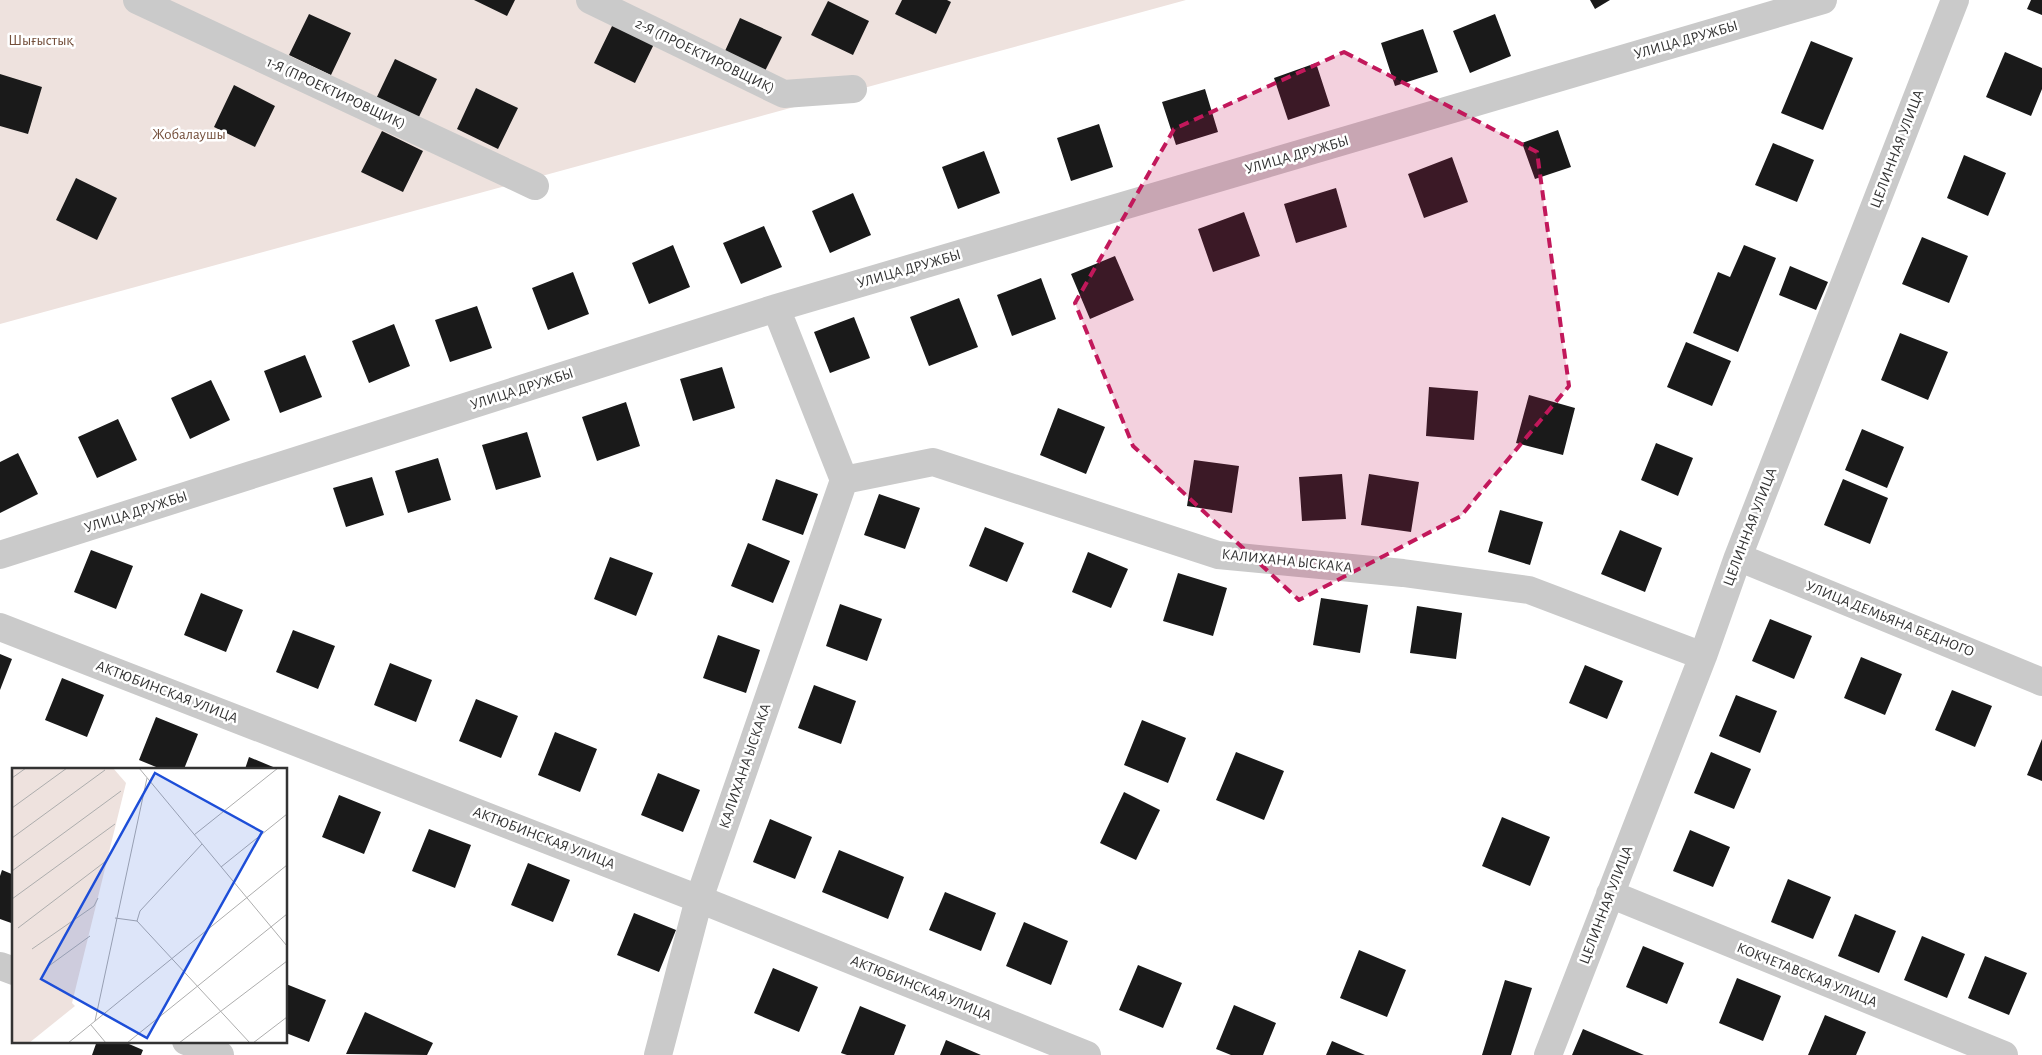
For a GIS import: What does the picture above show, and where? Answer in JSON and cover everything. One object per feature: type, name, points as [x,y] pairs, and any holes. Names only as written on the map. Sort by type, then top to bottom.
[{"type":"street","name":"1-Я (ПРОЕКТИРОВЩИК)","points":[[137,0],[535,186]]},
{"type":"street","name":"2-Я (ПРОЕКТИРОВЩИК)","points":[[590,0],[784,94],[853,89]]},
{"type":"street","name":"УЛИЦА ДРУЖБЫ","points":[[0,555],[776,308],[1823,0]]},
{"type":"street","name":"ЦЕЛИННАЯ УЛИЦА","points":[[1548,1055],[1703,656],[1738,557],[1955,0]]},
{"type":"street","points":[[776,308],[844,480]]},
{"type":"street","name":"КАЛИХАНА ЫСКАКА","points":[[658,1055],[699,898],[844,480],[933,462],[1218,555],[1403,573],[1529,590],[1703,656]]},
{"type":"street","name":"УЛИЦА ДЕМЬЯНА БЕДНОГО","points":[[1738,557],[2042,682]]},
{"type":"street","name":"АКТЮБИНСКАЯ УЛИЦА","points":[[0,627],[699,898],[1086,1055]]},
{"type":"street","name":"КОКЧЕТАВСКАЯ УЛИЦА","points":[[1610,894],[2004,1055]]},
{"type":"street","points":[[0,966],[12,970]]},
{"type":"street","points":[[188,1042],[220,1055]]},
{"type":"highlighted area","points":[[1344,52],[1537,152],[1569,386],[1461,516],[1299,600],[1133,446],[1075,303],[1174,129]]},
{"type":"green space","name":"Жобалаушы","points":[[0,0],[1186,0],[0,324]]},
{"type":"building","points":[[474,0],[515,0],[507,16]]},
{"type":"building","points":[[902,0],[947,0],[951,2],[936,34],[895,14]]},
{"type":"building","points":[[1590,0],[1610,0],[1595,9]]},
{"type":"building","points":[[2031,0],[2042,0],[2042,15],[2027,9]]},
{"type":"building","points":[[828,1],[869,21],[853,55],[811,35]]},
{"type":"building","points":[[309,14],[351,33],[331,75],[289,55]]},
{"type":"building","points":[[1495,14],[1511,56],[1470,73],[1453,31]]},
{"type":"building","points":[[740,18],[782,37],[765,71],[725,51]]},
{"type":"building","points":[[614,22],[655,42],[635,83],[594,63]]},
{"type":"building","points":[[1423,29],[1438,72],[1395,86],[1381,43]]},
{"type":"building","points":[[1811,41],[1853,58],[1823,130],[1781,113]]},
{"type":"building","points":[[2005,52],[2042,68],[2042,89],[2031,116],[1986,97]]},
{"type":"building","points":[[395,59],[437,79],[417,121],[375,101]]},
{"type":"building","points":[[1316,63],[1330,106],[1288,120],[1274,78]]},
{"type":"building","points":[[0,74],[42,87],[28,134],[0,126]]},
{"type":"building","points":[[234,85],[275,106],[255,147],[214,127]]},
{"type":"building","points":[[476,88],[518,108],[498,149],[457,129]]},
{"type":"building","points":[[1205,89],[1218,132],[1176,145],[1162,102]]},
{"type":"building","points":[[1099,124],[1113,167],[1071,181],[1057,138]]},
{"type":"building","points":[[1558,130],[1571,167],[1535,179],[1522,143]]},
{"type":"building","points":[[382,131],[423,151],[403,192],[361,172]]},
{"type":"building","points":[[1773,143],[1814,160],[1797,202],[1755,185]]},
{"type":"building","points":[[984,151],[1000,193],[958,209],[942,167]]},
{"type":"building","points":[[1964,155],[2006,173],[1988,216],[1947,198]]},
{"type":"building","points":[[1452,157],[1468,202],[1424,218],[1408,174]]},
{"type":"building","points":[[76,178],[117,198],[97,240],[56,220]]},
{"type":"building","points":[[1336,188],[1347,227],[1296,243],[1284,204]]},
{"type":"building","points":[[853,193],[871,235],[830,253],[812,211]]},
{"type":"building","points":[[1244,212],[1260,256],[1213,272],[1198,229]]},
{"type":"building","points":[[764,226],[782,267],[741,284],[723,243]]},
{"type":"building","points":[[1922,237],[1968,256],[1949,303],[1902,284]]},
{"type":"building","points":[[673,245],[690,287],[649,304],[632,263]]},
{"type":"building","points":[[1744,245],[1776,258],[1738,352],[1693,333],[1718,272],[1730,277]]},
{"type":"building","points":[[1115,256],[1134,300],[1090,319],[1071,274]]},
{"type":"building","points":[[1790,266],[1828,282],[1816,310],[1779,295]]},
{"type":"building","points":[[573,272],[589,314],[548,330],[532,288]]},
{"type":"building","points":[[1041,278],[1056,319],[1012,336],[997,295]]},
{"type":"building","points":[[959,298],[978,347],[929,366],[910,317]]},
{"type":"building","points":[[477,306],[492,348],[450,362],[435,320]]},
{"type":"building","points":[[854,317],[870,358],[830,373],[814,332]]},
{"type":"building","points":[[394,324],[410,366],[369,383],[352,341]]},
{"type":"building","points":[[1900,333],[1948,352],[1928,400],[1881,380]]},
{"type":"building","points":[[1686,342],[1731,361],[1712,406],[1667,387]]},
{"type":"building","points":[[305,355],[322,397],[280,413],[264,371]]},
{"type":"building","points":[[722,367],[735,408],[693,421],[680,379]]},
{"type":"building","points":[[211,380],[230,420],[190,439],[171,398]]},
{"type":"building","points":[[1429,387],[1478,391],[1474,440],[1426,436]]},
{"type":"building","points":[[1529,395],[1575,408],[1563,455],[1516,443]]},
{"type":"building","points":[[626,402],[640,446],[597,461],[582,417]]},
{"type":"building","points":[[1058,408],[1105,427],[1086,474],[1040,455]]},
{"type":"building","points":[[118,419],[137,460],[97,478],[78,437]]},
{"type":"building","points":[[1862,429],[1904,447],[1887,488],[1845,470]]},
{"type":"building","points":[[527,432],[541,477],[496,490],[482,445]]},
{"type":"building","points":[[1656,443],[1693,458],[1678,496],[1641,480]]},
{"type":"building","points":[[18,453],[38,494],[0,513],[0,462]]},
{"type":"building","points":[[438,458],[451,500],[408,513],[395,471]]},
{"type":"building","points":[[1194,460],[1239,466],[1232,513],[1187,506]]},
{"type":"building","points":[[1342,474],[1346,519],[1302,521],[1299,477]]},
{"type":"building","points":[[1369,474],[1419,482],[1411,532],[1361,525]]},
{"type":"building","points":[[372,477],[384,515],[346,527],[333,488]]},
{"type":"building","points":[[776,479],[818,494],[803,535],[762,520]]},
{"type":"building","points":[[1843,479],[1888,498],[1870,544],[1824,525]]},
{"type":"building","points":[[879,494],[920,508],[905,549],[864,535]]},
{"type":"building","points":[[1500,510],[1543,522],[1530,565],[1488,552]]},
{"type":"building","points":[[985,527],[1024,543],[1007,582],[969,566]]},
{"type":"building","points":[[1620,530],[1662,548],[1645,592],[1601,574]]},
{"type":"building","points":[[748,543],[790,561],[773,603],[731,586]]},
{"type":"building","points":[[91,550],[133,566],[116,609],[74,592]]},
{"type":"building","points":[[1088,552],[1128,569],[1111,608],[1072,592]]},
{"type":"building","points":[[610,557],[653,573],[636,616],[594,599]]},
{"type":"building","points":[[1178,573],[1227,588],[1213,636],[1163,621]]},
{"type":"building","points":[[201,593],[243,610],[226,652],[184,635]]},
{"type":"building","points":[[1321,598],[1368,605],[1360,653],[1313,645]]},
{"type":"building","points":[[840,604],[882,619],[867,661],[826,646]]},
{"type":"building","points":[[1417,606],[1462,613],[1456,659],[1410,653]]},
{"type":"building","points":[[1770,619],[1812,636],[1794,679],[1752,661]]},
{"type":"building","points":[[293,630],[335,646],[318,689],[276,672]]},
{"type":"building","points":[[718,635],[760,650],[746,693],[703,678]]},
{"type":"building","points":[[0,654],[12,659],[0,690]]},
{"type":"building","points":[[1861,657],[1902,674],[1885,715],[1844,698]]},
{"type":"building","points":[[390,663],[432,680],[416,722],[374,705]]},
{"type":"building","points":[[1585,665],[1623,681],[1607,719],[1569,703]]},
{"type":"building","points":[[62,678],[104,695],[87,737],[45,720]]},
{"type":"building","points":[[814,685],[856,701],[841,744],[798,728]]},
{"type":"building","points":[[1952,690],[1992,706],[1975,747],[1935,730]]},
{"type":"building","points":[[1736,695],[1777,711],[1760,753],[1719,736]]},
{"type":"building","points":[[476,699],[518,716],[501,758],[459,741]]},
{"type":"building","points":[[156,717],[198,734],[184,768],[159,768],[139,760]]},
{"type":"building","points":[[1142,720],[1186,738],[1168,783],[1124,765]]},
{"type":"building","points":[[555,732],[597,749],[580,792],[538,775]]},
{"type":"building","points":[[2042,739],[2042,781],[2027,775]]},
{"type":"building","points":[[1236,752],[1284,771],[1264,820],[1216,800]]},
{"type":"building","points":[[1711,752],[1751,769],[1734,809],[1694,793]]},
{"type":"building","points":[[249,757],[276,768],[245,768]]},
{"type":"building","points":[[658,773],[700,790],[683,832],[641,815]]},
{"type":"building","points":[[1124,792],[1160,810],[1136,860],[1100,843]]},
{"type":"building","points":[[339,795],[381,812],[364,854],[322,837]]},
{"type":"building","points":[[1502,817],[1550,837],[1530,886],[1482,866]]},
{"type":"building","points":[[770,819],[812,837],[795,879],[753,862]]},
{"type":"building","points":[[429,829],[471,845],[455,888],[412,871]]},
{"type":"building","points":[[1690,830],[1730,847],[1713,887],[1673,871]]},
{"type":"building","points":[[839,850],[904,877],[888,919],[822,892]]},
{"type":"building","points":[[528,863],[570,880],[553,922],[511,905]]},
{"type":"building","points":[[2,870],[12,874],[12,923],[0,919],[0,876]]},
{"type":"building","points":[[1788,879],[1831,897],[1813,939],[1771,922]]},
{"type":"building","points":[[945,892],[996,913],[981,951],[929,930]]},
{"type":"building","points":[[634,913],[676,930],[659,972],[617,955]]},
{"type":"building","points":[[1855,914],[1896,931],[1879,973],[1838,956]]},
{"type":"building","points":[[1024,922],[1068,941],[1051,985],[1006,966]]},
{"type":"building","points":[[1922,936],[1965,954],[1947,998],[1904,980]]},
{"type":"building","points":[[1643,946],[1684,963],[1667,1004],[1626,987]]},
{"type":"building","points":[[1359,950],[1406,970],[1387,1017],[1340,998]]},
{"type":"building","points":[[1985,956],[2027,973],[2009,1015],[1968,998]]},
{"type":"building","points":[[1138,965],[1182,983],[1163,1028],[1119,1010]]},
{"type":"building","points":[[773,968],[818,987],[799,1032],[754,1013]]},
{"type":"building","points":[[1737,978],[1781,996],[1763,1041],[1719,1023]]},
{"type":"building","points":[[1505,980],[1532,988],[1511,1055],[1482,1055]]},
{"type":"building","points":[[288,985],[326,1000],[309,1042],[288,1034]]},
{"type":"building","points":[[1234,1005],[1276,1023],[1263,1055],[1231,1055],[1216,1049]]},
{"type":"building","points":[[860,1006],[906,1025],[894,1055],[847,1055],[841,1053]]},
{"type":"building","points":[[365,1012],[433,1043],[427,1055],[346,1054]]},
{"type":"building","points":[[1825,1015],[1866,1032],[1856,1055],[1808,1055]]},
{"type":"building","points":[[1583,1029],[1644,1055],[1572,1055]]},
{"type":"building","points":[[946,1040],[981,1055],[940,1055]]},
{"type":"building","points":[[1332,1041],[1365,1055],[1326,1055]]},
{"type":"building","points":[[97,1042],[124,1042],[143,1050],[141,1055],[92,1055]]},
{"type":"park label","name":"Шығыстық","points":[[41,40]]}]
